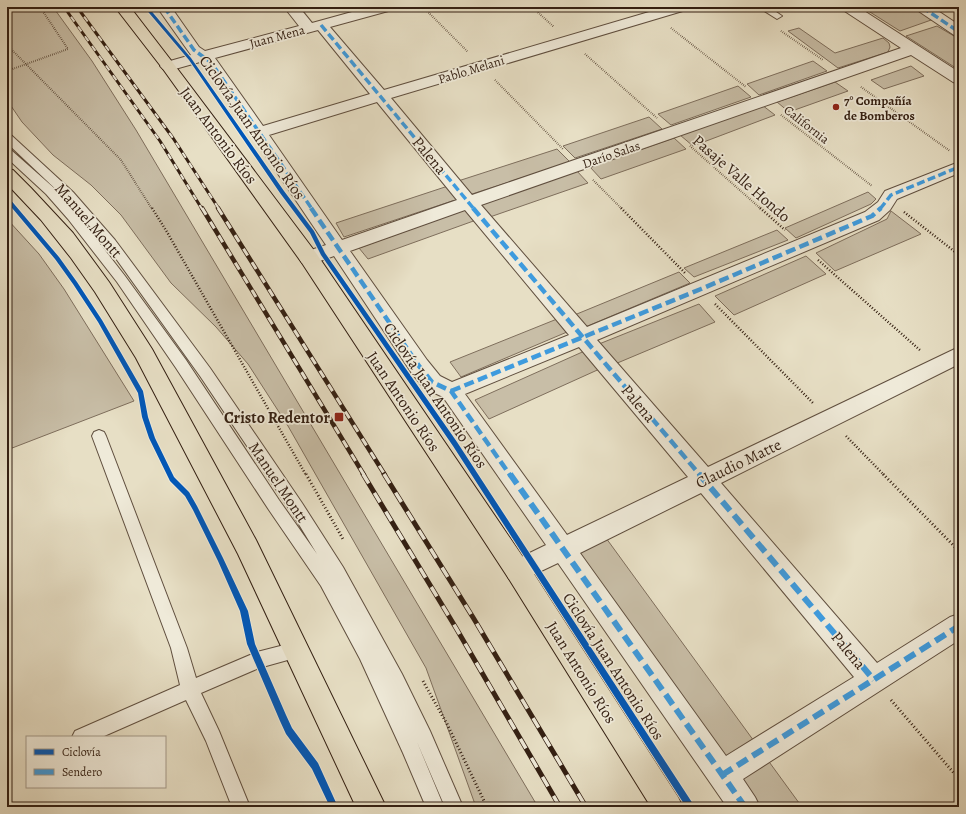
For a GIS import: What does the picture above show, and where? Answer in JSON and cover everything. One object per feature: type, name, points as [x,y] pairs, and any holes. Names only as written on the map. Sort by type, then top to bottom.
[{"type":"main road","name":"Juan Antonio Ríos","points":[[122,7],[168,66],[309,258],[518,571],[668,807]]},
{"type":"main road","name":"Manuel Montt","points":[[7,174],[34,200],[66,239],[104,291],[142,349],[238,530],[371,807]]},
{"type":"street","points":[[164,7],[194,50],[215,68],[419,366],[432,382],[451,391],[745,807]]},
{"type":"street","name":"Palena","points":[[291,7],[314,26],[381,96],[469,203],[874,680]]},
{"type":"street","name":"Juan Mena","points":[[168,66],[387,7]]},
{"type":"street","name":"Pablo Melani","points":[[260,132],[681,7]]},
{"type":"street","points":[[848,7],[959,79]]},
{"type":"street","points":[[922,7],[959,32]]},
{"type":"street","name":"Darío Salas","points":[[309,258],[913,49]]},
{"type":"street","points":[[451,391],[872,216],[884,206],[887,198],[897,192],[959,167]]},
{"type":"street","name":"Claudio Matte","points":[[518,571],[959,355]]},
{"type":"street","points":[[722,775],[959,626]]},
{"type":"lane","points":[[763,7],[777,16]]},
{"type":"lane","name":"Manuel Montt","points":[[7,137],[69,195],[110,243],[205,372],[297,508],[337,572],[396,680],[424,737],[454,807]]},
{"type":"lane","name":"Manuel Montt","points":[[7,152],[50,191],[72,216],[121,279],[181,364],[327,582],[366,653],[410,747],[435,807]]},
{"type":"lane","points":[[99,436],[179,648],[190,688],[213,737],[241,807]]},
{"type":"lane","points":[[83,736],[257,660],[296,650]]},
{"type":"path","points":[[7,71],[68,49],[40,7]]},
{"type":"path","points":[[7,45],[121,160],[187,267],[345,541]]},
{"type":"path","points":[[420,677],[447,724],[487,807]]},
{"type":"shaded area","points":[[7,7],[53,7],[92,61],[136,130],[538,807],[476,807],[426,668],[288,426],[248,364],[216,327],[171,283],[121,215],[91,185],[53,155],[22,122],[7,100]]},
{"type":"shaded area","points":[[862,7],[914,7],[934,19],[900,31]]},
{"type":"shaded area","points":[[937,26],[959,39],[959,70],[906,36]]},
{"type":"shaded area","points":[[799,28],[835,53],[883,38],[889,43],[890,47],[888,52],[838,68],[788,31]]},
{"type":"shaded area","points":[[813,61],[827,71],[759,95],[747,84]]},
{"type":"shaded area","points":[[911,66],[924,76],[884,89],[871,80]]},
{"type":"shaded area","points":[[835,82],[848,91],[789,112],[777,102]]},
{"type":"shaded area","points":[[738,86],[751,97],[671,125],[658,114]]},
{"type":"shaded area","points":[[762,105],[775,115],[693,146],[680,135]]},
{"type":"shaded area","points":[[649,117],[662,129],[575,158],[563,146]]},
{"type":"shaded area","points":[[674,138],[686,149],[601,179],[590,167]]},
{"type":"shaded area","points":[[557,149],[570,162],[466,196],[455,182]]},
{"type":"shaded area","points":[[576,170],[588,183],[487,218],[475,205]]},
{"type":"shaded area","points":[[448,186],[458,199],[344,237],[336,223]]},
{"type":"shaded area","points":[[868,192],[876,199],[871,204],[796,238],[785,228]]},
{"type":"shaded area","points":[[470,208],[479,219],[368,259],[359,248]]},
{"type":"shaded area","points":[[891,211],[921,234],[835,271],[816,253],[887,219]]},
{"type":"shaded area","points":[[7,219],[39,254],[64,289],[134,401],[7,450]]},
{"type":"shaded area","points":[[777,230],[788,240],[694,277],[684,268]]},
{"type":"shaded area","points":[[806,256],[826,274],[734,315],[715,296]]},
{"type":"shaded area","points":[[679,272],[690,283],[583,328],[572,316]]},
{"type":"shaded area","points":[[699,304],[715,322],[615,364],[599,344]]},
{"type":"shaded area","points":[[557,319],[567,332],[461,377],[450,362]]},
{"type":"shaded area","points":[[589,349],[604,367],[489,419],[475,400]]},
{"type":"shaded area","points":[[606,538],[802,807],[729,807],[564,556]]},
{"type":"railway","points":[[64,7],[160,141],[202,209]]},
{"type":"railway","points":[[77,7],[173,138],[219,209]]},
{"type":"railway","points":[[202,208],[364,475]]},
{"type":"railway","points":[[218,208],[385,475]]},
{"type":"railway","points":[[363,474],[456,628],[560,807]]},
{"type":"railway","points":[[384,474],[474,619],[586,807]]},
{"type":"marked path","points":[[164,7],[194,50],[209,61],[215,68],[419,366],[432,382],[451,391],[745,807]]},
{"type":"marked path","points":[[922,7],[959,32]]},
{"type":"marked path","points":[[321,25],[469,203],[874,680]]},
{"type":"marked path","points":[[451,391],[701,289],[872,216],[884,206],[891,195],[959,167]]},
{"type":"marked path","points":[[722,775],[959,626]]},
{"type":"cycle path","name":"Ciclovía Juan Antonio Ríos","points":[[146,7],[190,59],[282,192],[312,232],[323,254],[455,444],[691,807]]},
{"type":"cycle path","points":[[7,199],[57,258],[75,283],[100,321],[141,393],[145,417],[152,438],[172,479],[187,494],[195,508],[221,560],[244,611],[251,644],[283,718],[289,731],[315,766],[334,807]]},
{"type":"place","name":"7° Compañía de Bomberos","points":[[836,107]]},
{"type":"place","name":"Cristo Redentor","points":[[339,417]]}]
